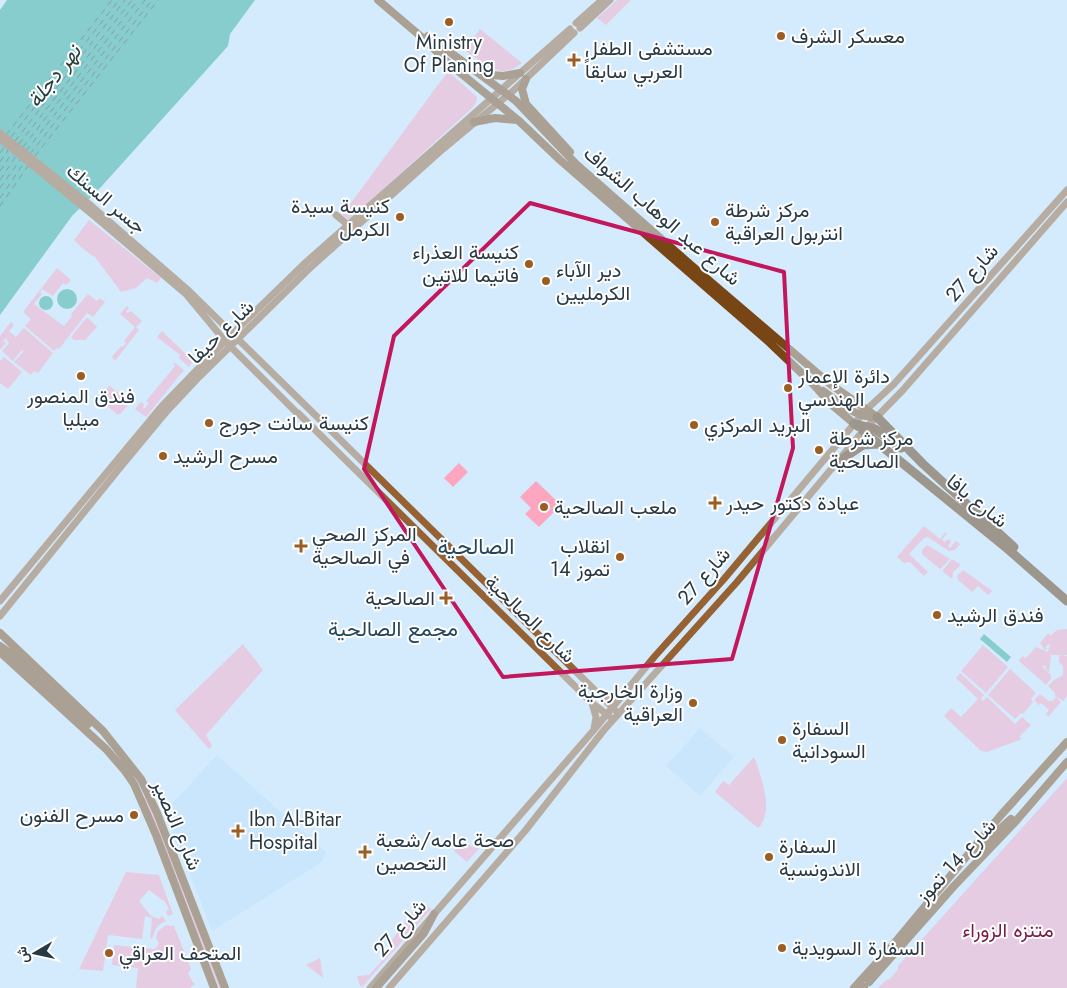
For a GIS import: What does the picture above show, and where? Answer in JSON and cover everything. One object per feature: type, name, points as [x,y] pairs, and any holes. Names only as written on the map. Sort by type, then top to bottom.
[{"type":"highway","name":"شارع يافا","points":[[877,417],[923,464],[1067,594]]},
{"type":"highway","points":[[854,424],[882,433],[923,464]]},
{"type":"highway","name":"شارع يافا","points":[[866,429],[879,444],[1010,550],[1067,601]]},
{"type":"highway","points":[[839,461],[863,445],[879,444]]},
{"type":"main road","points":[[378,0],[427,38]]},
{"type":"main road","points":[[385,0],[427,38]]},
{"type":"main road","points":[[495,100],[575,28],[602,0]]},
{"type":"main road","points":[[575,28],[610,0]]},
{"type":"main road","name":"شارع عبد الوهاب الشواف","points":[[427,38],[505,92],[576,164],[864,412]]},
{"type":"main road","name":"شارع عبد الوهاب الشواف","points":[[427,38],[448,62],[518,120],[560,160],[770,343],[832,405],[854,424]]},
{"type":"main road","points":[[477,74],[523,76]]},
{"type":"main road","points":[[523,76],[522,89],[526,104],[563,143],[576,164]]},
{"type":"main road","name":"شارع حيفا","points":[[235,336],[474,122],[495,100]]},
{"type":"main road","name":"شارع حيفا","points":[[0,602],[162,406],[235,336],[304,264],[495,100]]},
{"type":"main road","points":[[474,122],[495,118],[518,120]]},
{"type":"main road","name":"جسر السنك","points":[[0,133],[89,204],[187,293]]},
{"type":"main road","name":"جسر السنك","points":[[0,139],[187,293]]},
{"type":"main road","name":"شارع 27","points":[[370,988],[724,579],[864,412],[894,384],[1064,201],[1067,190]]},
{"type":"main road","points":[[336,215],[348,225]]},
{"type":"main road","name":"شارع 27","points":[[389,988],[525,831],[617,717],[737,582],[866,429],[903,390],[1039,228]]},
{"type":"main road","name":"شارع الصالحية","points":[[187,293],[235,336],[600,695],[612,707],[617,717]]},
{"type":"main road","name":"شارع الصالحية","points":[[187,293],[228,343],[407,521],[592,703],[606,715],[617,717]]},
{"type":"main road","name":"شارع حيفا","points":[[0,616],[167,410],[228,343]]},
{"type":"main road","points":[[813,384],[850,410],[864,412],[877,417]]},
{"type":"main road","points":[[407,521],[415,513]]},
{"type":"main road","points":[[502,614],[509,606]]},
{"type":"main road","name":"شارع النصیر","points":[[0,633],[103,731],[141,779],[148,792],[225,988]]},
{"type":"main road","points":[[668,642],[676,650]]},
{"type":"main road","points":[[0,646],[19,660],[122,756]]},
{"type":"main road","name":"شارع النصیر","points":[[0,652],[106,749],[134,784],[156,835],[214,988]]},
{"type":"main road","points":[[600,695],[615,696],[625,693]]},
{"type":"main road","points":[[592,703],[596,717],[593,731]]},
{"type":"main road","name":"شارع 14 تموز","points":[[865,986],[1001,815],[1067,742]]},
{"type":"main road","points":[[960,865],[993,832],[1067,749]]},
{"type":"main road","name":"شارع 14 تموز","points":[[960,865],[1010,820],[1067,756]]},
{"type":"main road","name":"شارع 14 تموز","points":[[854,988],[895,948],[1016,821],[1067,762]]},
{"type":"main road","points":[[1016,821],[1034,806],[1067,769]]},
{"type":"main road","points":[[376,988],[424,933],[434,914]]},
{"type":"highlighted area","points":[[530,203],[784,272],[793,448],[732,659],[503,677],[364,469],[394,336]]},
{"type":"shaded area","points":[[700,728],[734,757],[700,796],[666,766]]},
{"type":"shaded area","name":"Ibn Al-Bitar Hospital","points":[[217,755],[326,852],[322,862],[212,931],[165,811]]},
{"type":"green space","points":[[617,0],[631,0],[606,25],[597,18]]},
{"type":"green space","points":[[480,29],[522,63],[506,71],[499,71],[486,65],[464,50]]},
{"type":"green space","points":[[450,73],[477,97],[473,107],[350,220],[342,215],[446,74]]},
{"type":"green space","points":[[89,220],[161,278],[157,283],[147,278],[136,288],[121,292],[95,257],[74,240]]},
{"type":"green space","points":[[57,268],[71,280],[66,285],[63,283],[53,296],[42,289],[40,292],[42,294],[34,304],[64,326],[72,316],[71,314],[88,294],[97,301],[100,298],[105,302],[93,317],[87,313],[59,349],[57,348],[54,351],[25,326],[31,319],[23,312]]},
{"type":"green space","points":[[127,306],[129,308],[126,312],[131,311],[142,321],[136,327],[139,330],[115,361],[112,357],[121,346],[123,347],[126,343],[124,341],[135,327],[120,314]]},
{"type":"green space","points":[[86,318],[97,327],[85,340],[74,340],[71,337]]},
{"type":"green space","points":[[11,322],[14,325],[9,331],[16,337],[24,328],[53,353],[38,373],[34,371],[31,375],[14,362],[24,351],[22,350],[13,361],[2,351],[9,343],[6,338],[3,341],[6,343],[0,350],[0,336]]},
{"type":"green space","points":[[162,331],[193,361],[189,367],[179,358],[180,355],[157,337]]},
{"type":"green space","points":[[4,357],[22,372],[8,389],[0,383],[0,361]]},
{"type":"green space","points":[[174,362],[184,370],[146,417],[135,409],[141,402],[144,404],[144,409],[149,403],[146,401],[175,366]]},
{"type":"green space","points":[[109,386],[129,401],[129,404],[118,415],[100,400]]},
{"type":"green space","points":[[459,463],[468,472],[453,487],[444,478]]},
{"type":"green space","points":[[536,481],[561,505],[539,527],[525,514],[531,508],[520,497]]},
{"type":"green space","points":[[924,526],[940,539],[946,532],[947,534],[942,539],[945,542],[948,539],[951,542],[948,546],[950,548],[956,541],[960,544],[955,550],[949,551],[928,537],[924,538],[909,554],[928,572],[924,576],[910,562],[904,563],[897,557]]},
{"type":"green space","points":[[927,545],[950,559],[940,569],[922,554],[922,550]]},
{"type":"green space","points":[[952,559],[961,565],[953,572],[952,579],[942,571]]},
{"type":"green space","points":[[963,570],[992,591],[988,595],[978,586],[972,592],[958,580],[957,576]]},
{"type":"green space","points":[[1067,629],[1067,655],[1051,655],[1049,652],[1051,656],[1049,672],[1045,665],[1042,666],[1051,675],[1051,679],[1046,685],[1019,661],[1022,656],[1026,658],[1036,647],[1048,652],[1050,644],[1046,646],[1047,650],[1040,643],[1048,633],[1050,636],[1057,630]]},
{"type":"green space","points":[[243,644],[263,670],[206,735],[212,746],[209,749],[175,710]]},
{"type":"green space","points":[[983,645],[1008,667],[986,693],[961,671]]},
{"type":"green space","points":[[1059,656],[1067,656],[1067,696],[1063,701],[1055,696],[1055,693],[1048,686],[1063,675],[1063,666],[1059,662]]},
{"type":"green space","points":[[1010,669],[1036,693],[1031,699],[1033,702],[1023,714],[1021,713],[1015,719],[988,695]]},
{"type":"green space","points":[[960,673],[984,695],[981,699],[983,701],[987,697],[1015,724],[1022,717],[1031,725],[1019,737],[1022,739],[987,752],[981,751],[944,716],[951,708],[961,717],[978,699],[956,678]]},
{"type":"green space","points":[[1040,694],[1049,701],[1053,701],[1056,697],[1061,702],[1048,717],[1046,714],[1049,710],[1034,700]]},
{"type":"green space","points":[[754,757],[763,784],[766,804],[766,813],[758,828],[715,792],[723,781],[729,785]]},
{"type":"green space","name":"متنزه الزوراء","points":[[1067,778],[1067,988],[878,988],[886,980],[890,979],[898,969],[898,966]]},
{"type":"green space","points":[[145,797],[148,798],[221,988],[219,988]]},
{"type":"green space","points":[[463,841],[473,847],[481,842],[484,843],[467,862],[454,851]]},
{"type":"green space","points":[[126,872],[159,875],[173,914],[168,916],[166,912],[169,909],[165,902],[149,890],[139,901],[151,916],[159,919],[162,916],[166,921],[157,928],[150,940],[152,918],[145,916],[142,939],[108,935],[103,971],[79,969]]},
{"type":"green space","points":[[420,901],[423,901],[431,909],[362,987],[360,986],[357,976],[369,975],[390,952],[388,950],[389,944]]},
{"type":"green space","points":[[166,925],[174,926],[191,969],[188,973],[195,984],[190,988],[136,988],[138,968],[112,965],[114,945],[155,949],[159,944],[156,938],[158,931]]},
{"type":"green space","points":[[320,958],[323,978],[306,965]]},
{"type":"water","name":"نهر دجلة","points":[[7,0],[255,0],[230,34],[228,46],[101,187],[72,216],[0,315],[0,10]]},
{"type":"water","points":[[67,289],[74,292],[77,299],[74,306],[67,309],[60,306],[57,299],[60,292]]},
{"type":"water","points":[[43,296],[49,296],[53,303],[49,310],[43,310],[39,306],[39,300]]},
{"type":"water","points":[[984,634],[1011,657],[1007,662],[980,639]]},
{"type":"ferry route","points":[[6,135],[112,0]]},
{"type":"ferry route","points":[[11,137],[119,0]]},
{"type":"ferry route","points":[[15,141],[125,0]]},
{"type":"ferry route","points":[[19,144],[132,0]]},
{"type":"ferry route","points":[[23,147],[138,0]]},
{"type":"ferry route","points":[[26,151],[145,0]]},
{"type":"ferry route","points":[[30,154],[152,0]]},
{"type":"ferry route","points":[[35,156],[158,0]]},
{"type":"ferry route","points":[[0,153],[5,146]]},
{"type":"ferry route","points":[[0,162],[8,150]]},
{"type":"ferry route","points":[[0,171],[12,153]]},
{"type":"ferry route","points":[[0,180],[16,156]]},
{"type":"ferry route","points":[[0,188],[20,160]]},
{"type":"ferry route","points":[[0,198],[24,163]]},
{"type":"ferry route","points":[[0,206],[28,166]]},
{"type":"place","name":"Ministry Of Planing","points":[[449,22]]},
{"type":"place","name":"معسكر الشرف","points":[[781,36]]},
{"type":"place","name":"مستشفى الطفل العربي سابقاً","points":[[574,60]]},
{"type":"place","name":"كنيسة سيدة الكرمل","points":[[400,217]]},
{"type":"place","name":"مركز شرطة انتربول العراقية","points":[[715,222]]},
{"type":"place","name":"كنيسة العذراء فاتيما للاتين","points":[[529,264]]},
{"type":"place","name":"دير الآباء الكرمليين","points":[[546,281]]},
{"type":"place","name":"فندق المنصور ميليا","points":[[81,376]]},
{"type":"place","name":"دائرة الإعمار الهندسي","points":[[788,388]]},
{"type":"place","name":"كنيسة سانت جورج","points":[[209,423]]},
{"type":"place","name":"البريد المركزي","points":[[694,425]]},
{"type":"place","name":"مركز شرطة الصالحية","points":[[819,450]]},
{"type":"place","name":"مسرح الرشيد","points":[[163,456]]},
{"type":"place","name":"عيادة دكتور حيدر","points":[[715,503]]},
{"type":"place","name":"ملعب الصالحية","points":[[544,507]]},
{"type":"place","name":"المركز الصحي في الصالحية","points":[[301,546]]},
{"type":"place","name":"انقلاب 14 تموز","points":[[620,557]]},
{"type":"place","name":"الصالحية","points":[[446,598]]},
{"type":"place","name":"فندق الرشيد","points":[[937,615]]},
{"type":"place","name":"وزارة الخارجية العراقية","points":[[693,703]]},
{"type":"place","name":"السفارة السودانية","points":[[782,740]]},
{"type":"place","name":"مسرح الفنون","points":[[134,815]]},
{"type":"place","name":"Ibn Al-Bitar Hospital","points":[[238,831]]},
{"type":"place","name":"صحة عامه/شعبة التحصين","points":[[365,852]]},
{"type":"place","name":"السفارة الاندونسية","points":[[769,857]]},
{"type":"place","name":"السفارة السويدية","points":[[782,948]]},
{"type":"place","name":"المتحف العراقي","points":[[109,953]]},
{"type":"district","name":"الصالحية","points":[[476,546]]},
{"type":"district","name":"مجمع الصالحية","points":[[393,629]]}]
